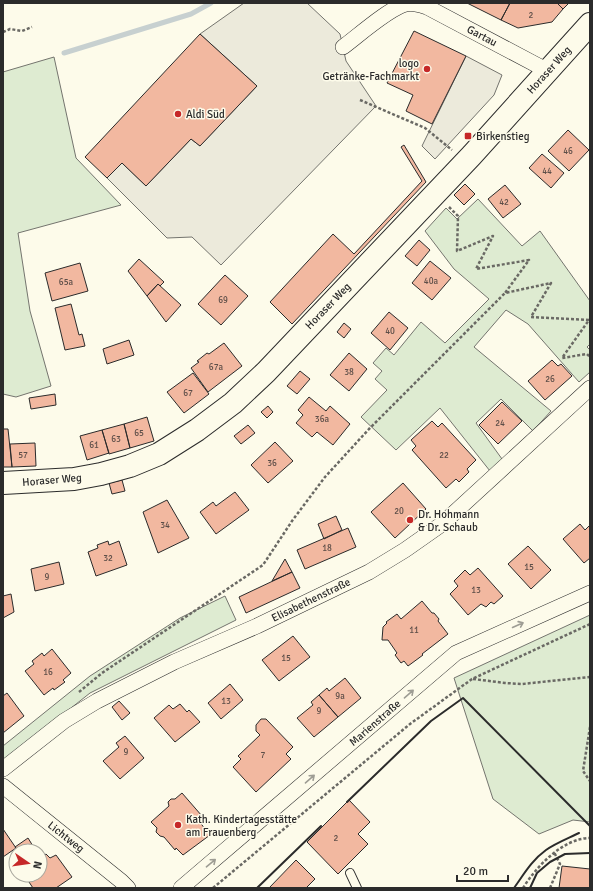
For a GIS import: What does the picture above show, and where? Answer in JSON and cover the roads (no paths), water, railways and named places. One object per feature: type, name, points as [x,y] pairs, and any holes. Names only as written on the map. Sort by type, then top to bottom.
[{"type":"main road","name":"Horaser Weg","points":[[3,483],[74,479],[130,466],[159,454],[197,430],[227,407],[266,372],[472,155],[590,24]]},
{"type":"street","name":"Gartau","points":[[343,48],[394,8],[407,4],[416,4],[427,7],[548,71]]},
{"type":"street","name":"Elisabethenstraße","points":[[3,770],[64,721],[97,701],[174,662],[257,626],[369,572],[405,550],[442,524],[590,388]]},
{"type":"street","name":"Marienstraße","points":[[181,888],[456,653],[590,592]]},
{"type":"street","name":"Lichtweg","points":[[3,786],[128,888]]},
{"type":"lane","points":[[350,873],[357,888]]},
{"type":"waterway","points":[[64,53],[191,14],[211,3]]},
{"type":"place","name":"logo Getränke-Fachmarkt","points":[[427,69]]},
{"type":"place","name":"Aldi Süd","points":[[178,114]]},
{"type":"place","name":"Birkenstieg","points":[[468,136]]},
{"type":"place","name":"Dr. Hohmann & Dr. Schaub","points":[[410,520]]},
{"type":"place","name":"Kath. Kindertagesstätte am Frauenberg","points":[[178,825]]}]
